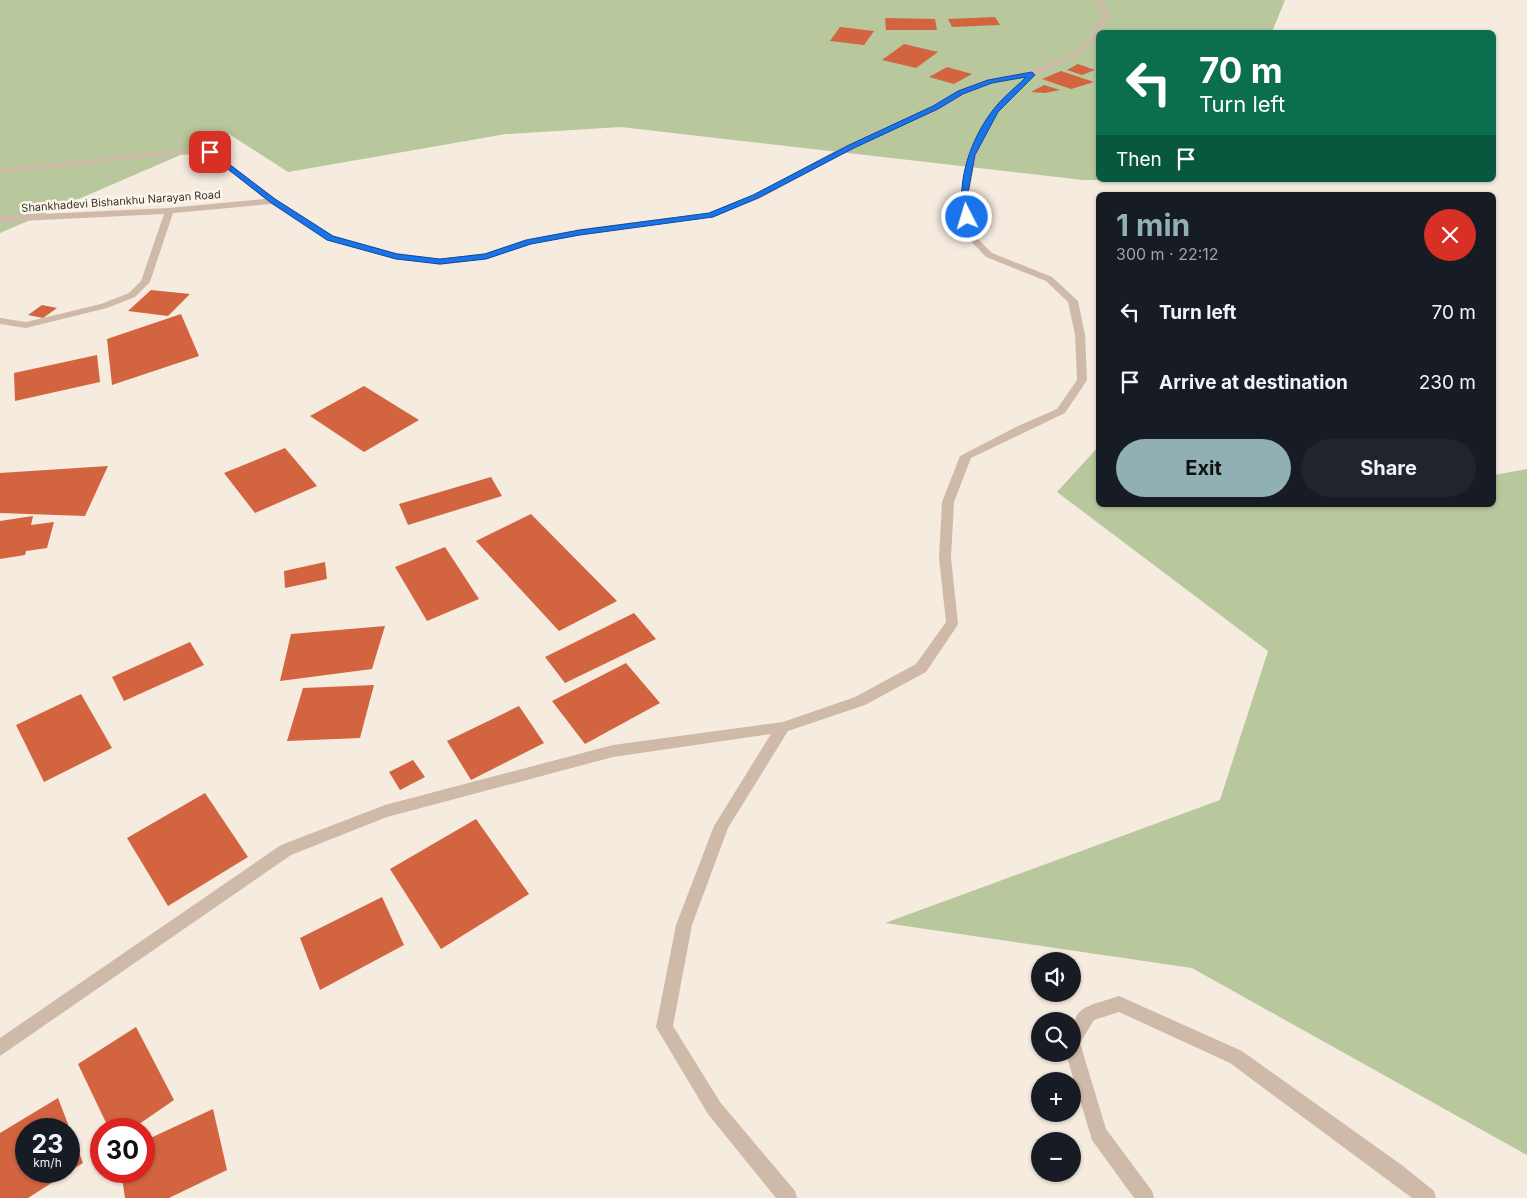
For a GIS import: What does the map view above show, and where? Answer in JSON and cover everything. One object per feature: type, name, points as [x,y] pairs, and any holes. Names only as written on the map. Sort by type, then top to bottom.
[{"type":"street","points":[[1098,0],[1106,13],[1099,30]]},
{"type":"street","points":[[0,171],[169,153],[210,152],[273,201],[330,238],[396,256],[440,262],[486,256],[529,242],[580,232],[710,215],[756,197],[851,146],[936,107],[961,92],[990,81],[1032,74],[1076,54],[1096,36]]},
{"type":"street","points":[[0,1048],[286,850],[385,811],[613,751],[783,727],[860,701],[921,668],[952,623],[945,558],[948,502],[966,456],[1061,411],[1082,380],[1080,335],[1073,301],[1049,280],[989,255],[970,236],[964,198],[972,155],[995,112],[1032,74]]},
{"type":"street","name":"Shankhadevi Bishankhu Narayan Road","points":[[0,219],[169,211],[273,201]]},
{"type":"street","points":[[0,321],[26,325],[104,306],[132,295],[145,282],[169,211]]},
{"type":"street","points":[[783,727],[721,826],[684,925],[664,1027],[714,1108],[788,1198]]},
{"type":"street","points":[[1081,1026],[1088,1014],[1119,1004],[1236,1057],[1396,1172],[1427,1198]]},
{"type":"street","points":[[1078,1062],[1098,1134],[1145,1198]]},
{"type":"green space","points":[[0,0],[1285,0],[1273,30],[1096,30],[1096,180],[621,127],[506,134],[288,172],[229,134],[0,233]]},
{"type":"green space","points":[[1096,449],[1096,507],[1496,507],[1496,475],[1527,469],[1527,1155],[1192,968],[885,923],[1220,800],[1268,651],[1057,492]]},
{"type":"building","points":[[995,17],[1000,25],[952,27],[948,19]]},
{"type":"building","points":[[885,18],[935,19],[937,30],[886,30]]},
{"type":"building","points":[[840,27],[874,31],[864,45],[830,41]]},
{"type":"building","points":[[904,44],[938,52],[916,68],[882,60]]},
{"type":"building","points":[[1078,64],[1095,70],[1082,75],[1067,70]]},
{"type":"building","points":[[947,67],[972,74],[954,84],[929,77]]},
{"type":"building","points":[[1061,71],[1094,82],[1071,89],[1042,79]]},
{"type":"building","points":[[1044,85],[1060,90],[1045,93],[1031,92]]},
{"type":"building","points":[[151,290],[190,294],[168,316],[128,311]]},
{"type":"building","points":[[42,305],[57,308],[43,318],[28,315]]},
{"type":"building","points":[[181,314],[199,356],[112,385],[107,339]]},
{"type":"building","points":[[97,355],[100,382],[15,401],[14,373]]},
{"type":"building","points":[[364,386],[419,420],[364,452],[310,416]]},
{"type":"building","points":[[285,448],[317,486],[255,513],[224,473]]},
{"type":"building","points":[[108,466],[85,516],[0,513],[0,473]]},
{"type":"building","points":[[491,477],[502,496],[408,525],[399,504]]},
{"type":"building","points":[[531,514],[617,601],[559,631],[476,541]]},
{"type":"building","points":[[33,516],[31,525],[54,522],[47,548],[26,551],[25,555],[0,559],[0,521]]},
{"type":"building","points":[[445,547],[479,599],[427,621],[395,567]]},
{"type":"building","points":[[325,562],[327,579],[285,588],[284,571]]},
{"type":"building","points":[[634,613],[656,639],[565,683],[545,657]]},
{"type":"building","points":[[385,626],[372,669],[280,681],[291,634]]},
{"type":"building","points":[[190,642],[204,665],[124,701],[112,677]]},
{"type":"building","points":[[626,663],[660,703],[585,744],[552,701]]},
{"type":"building","points":[[374,685],[360,738],[287,741],[303,688]]},
{"type":"building","points":[[81,694],[112,748],[44,782],[16,725]]},
{"type":"building","points":[[519,706],[544,743],[471,780],[447,741]]},
{"type":"building","points":[[413,760],[425,777],[400,790],[389,772]]},
{"type":"building","points":[[205,793],[248,857],[168,906],[127,838]]},
{"type":"building","points":[[476,819],[529,894],[441,949],[390,869]]},
{"type":"building","points":[[382,897],[404,945],[320,990],[300,938]]},
{"type":"building","points":[[136,1027],[174,1100],[148,1118],[104,1118],[78,1064]]},
{"type":"building","points":[[58,1098],[66,1118],[25,1118]]},
{"type":"building","points":[[213,1109],[227,1170],[169,1198],[125,1198],[123,1183],[155,1183],[155,1136]]},
{"type":"building","points":[[15,1124],[15,1183],[52,1183],[28,1198],[0,1198],[0,1133]]},
{"type":"route","points":[[210,152],[273,201],[311,223],[330,238],[396,256],[440,262],[486,256],[529,242],[580,232],[710,215],[756,197],[851,146],[936,107],[961,92],[990,81],[1032,74],[995,112],[972,155],[964,198],[967,217]]}]
